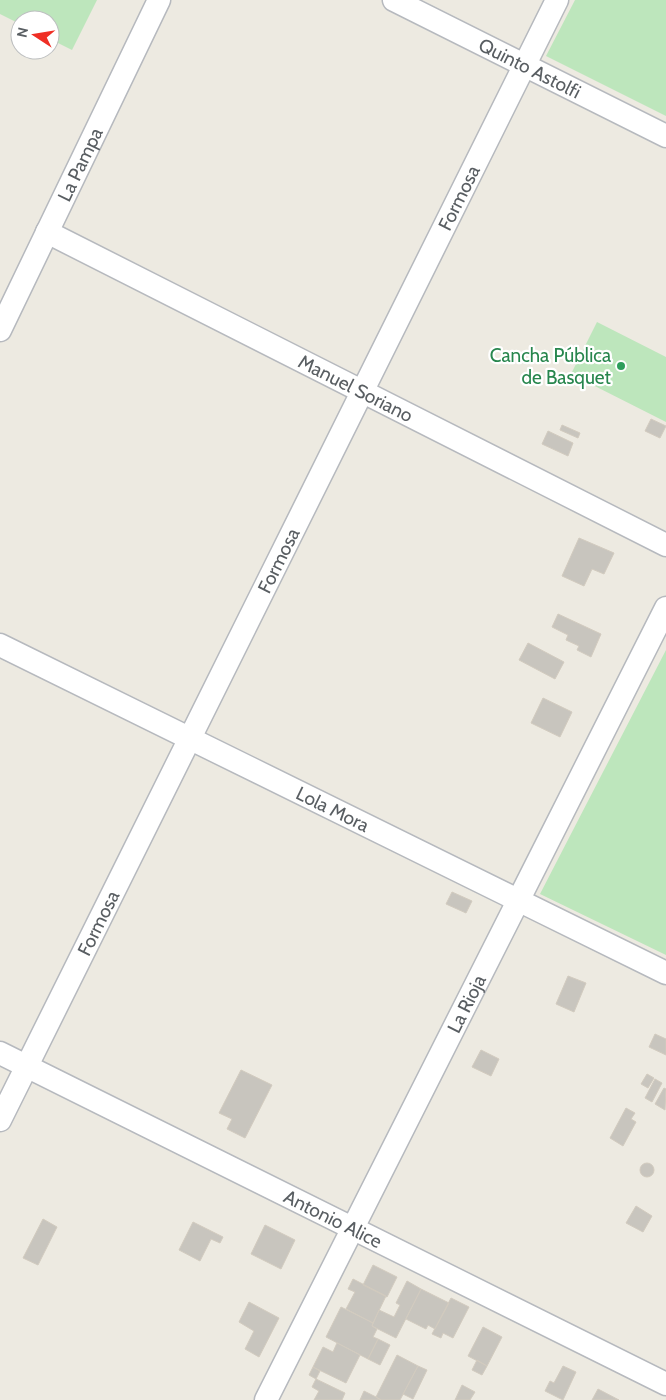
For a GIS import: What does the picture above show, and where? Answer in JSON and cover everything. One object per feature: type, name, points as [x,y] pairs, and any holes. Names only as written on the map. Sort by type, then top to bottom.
[{"type":"street","name":"La Pampa","points":[[0,330],[158,0]]},
{"type":"street","name":"Quinto Astolfi","points":[[394,0],[666,136]]},
{"type":"street","name":"Formosa","points":[[0,1120],[557,0]]},
{"type":"street","name":"Manuel Soriano","points":[[47,232],[666,545]]},
{"type":"street","name":"La Rioja","points":[[266,1400],[666,608]]},
{"type":"street","name":"Lola Mora","points":[[0,644],[666,973]]},
{"type":"street","name":"Antonio Alice","points":[[0,1053],[666,1384]]},
{"type":"green space","points":[[0,0],[97,0],[72,50],[60,44],[60,10],[10,10],[10,19],[0,14]]},
{"type":"green space","points":[[575,0],[666,0],[666,116],[546,56]]},
{"type":"green space","name":"Cancha Pública de Basquet","points":[[597,322],[666,357],[666,422],[571,374]]},
{"type":"green space","points":[[666,650],[666,955],[540,894]]},
{"type":"building","points":[[651,419],[666,426],[660,438],[645,431]]},
{"type":"building","points":[[562,425],[580,433],[578,438],[560,430]]},
{"type":"building","points":[[548,431],[573,443],[568,456],[542,444]]},
{"type":"building","points":[[579,538],[614,553],[604,574],[592,569],[584,586],[562,576]]},
{"type":"building","points":[[558,614],[601,634],[591,657],[577,650],[579,646],[566,640],[568,635],[552,627]]},
{"type":"building","points":[[528,643],[564,662],[555,679],[519,660]]},
{"type":"building","points":[[543,698],[572,712],[560,737],[531,723]]},
{"type":"building","points":[[452,892],[472,901],[466,913],[446,904]]},
{"type":"building","points":[[568,976],[586,983],[574,1012],[556,1004]]},
{"type":"building","points":[[655,1034],[666,1039],[666,1055],[649,1047]]},
{"type":"building","points":[[481,1050],[499,1059],[491,1076],[472,1067]]},
{"type":"building","points":[[241,1070],[272,1085],[245,1138],[227,1129],[232,1119],[219,1113]]},
{"type":"building","points":[[647,1074],[654,1078],[648,1088],[641,1084]]},
{"type":"building","points":[[655,1079],[662,1083],[652,1102],[645,1098]]},
{"type":"building","points":[[664,1088],[666,1089],[665,1110],[655,1104]]},
{"type":"building","points":[[626,1108],[635,1113],[631,1119],[636,1122],[623,1146],[610,1138]]},
{"type":"building","points":[[647,1163],[652,1165],[654,1170],[652,1175],[647,1177],[642,1175],[640,1170],[642,1165]]},
{"type":"building","points":[[636,1206],[652,1216],[643,1232],[626,1223]]},
{"type":"building","points":[[43,1219],[57,1227],[38,1265],[23,1258]]},
{"type":"building","points":[[193,1222],[223,1237],[220,1243],[211,1239],[200,1261],[179,1250]]},
{"type":"building","points":[[265,1225],[295,1240],[281,1269],[251,1254]]},
{"type":"building","points":[[373,1265],[397,1277],[387,1297],[363,1285]]},
{"type":"building","points":[[353,1279],[386,1296],[373,1323],[346,1309],[355,1292],[348,1289]]},
{"type":"building","points":[[407,1281],[421,1289],[396,1338],[372,1326],[379,1310],[394,1317],[400,1305],[396,1303]]},
{"type":"building","points":[[421,1289],[449,1303],[435,1329],[428,1325],[426,1329],[406,1319]]},
{"type":"building","points":[[451,1298],[469,1307],[453,1338],[443,1333],[441,1338],[432,1334]]},
{"type":"building","points":[[249,1302],[279,1318],[259,1357],[245,1349],[254,1331],[239,1322]]},
{"type":"building","points":[[341,1307],[373,1323],[372,1326],[377,1329],[373,1337],[378,1339],[368,1359],[326,1337]]},
{"type":"building","points":[[483,1327],[502,1337],[487,1366],[468,1356]]},
{"type":"building","points":[[378,1339],[390,1345],[380,1365],[368,1359]]},
{"type":"building","points":[[337,1343],[360,1355],[346,1383],[313,1367],[323,1347],[333,1352]]},
{"type":"building","points":[[397,1355],[418,1366],[400,1400],[381,1400],[376,1397]]},
{"type":"building","points":[[477,1360],[487,1366],[482,1375],[472,1370]]},
{"type":"building","points":[[418,1366],[427,1370],[413,1399],[403,1394]]},
{"type":"building","points":[[563,1366],[576,1372],[563,1400],[545,1391],[550,1381],[554,1383]]},
{"type":"building","points":[[313,1367],[320,1371],[316,1379],[309,1375]]},
{"type":"building","points":[[316,1379],[345,1393],[342,1400],[314,1400],[319,1391],[312,1387]]},
{"type":"building","points":[[462,1385],[475,1392],[470,1400],[455,1400]]},
{"type":"building","points":[[598,1389],[619,1400],[592,1400]]},
{"type":"building","points":[[364,1391],[376,1397],[381,1400],[360,1400]]},
{"type":"place","name":"Cancha Pública de Basquet","points":[[621,366]]}]
